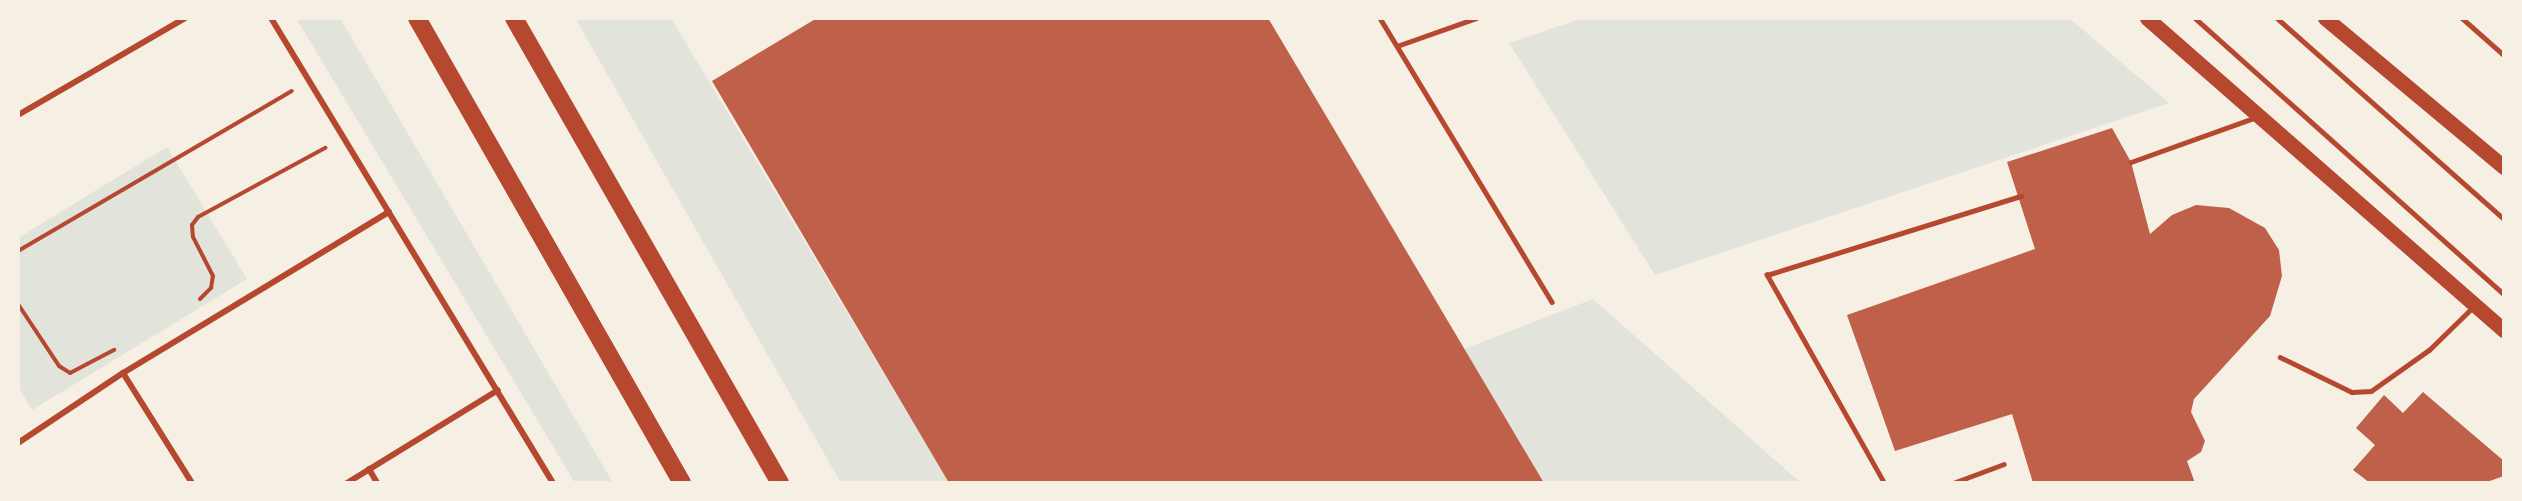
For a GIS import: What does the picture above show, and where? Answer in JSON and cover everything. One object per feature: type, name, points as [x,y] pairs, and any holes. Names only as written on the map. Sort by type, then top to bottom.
[{"type":"highway","points":[[417,18],[682,483]]},
{"type":"highway","points":[[514,18],[780,483]]},
{"type":"main road","points":[[2148,18],[2504,330]]},
{"type":"main road","points":[[2325,18],[2504,167]]},
{"type":"street","points":[[18,115],[185,18]]},
{"type":"street","points":[[271,18],[553,483]]},
{"type":"street","points":[[18,443],[123,373],[389,212]]},
{"type":"street","points":[[123,373],[192,483]]},
{"type":"street","points":[[347,483],[498,390]]},
{"type":"street","points":[[369,469],[377,483]]},
{"type":"lane","points":[[1380,18],[1552,302]]},
{"type":"lane","points":[[1397,46],[1476,18]]},
{"type":"lane","points":[[2195,18],[2504,294]]},
{"type":"lane","points":[[2277,18],[2504,219]]},
{"type":"lane","points":[[2462,18],[2504,55]]},
{"type":"lane","points":[[2131,162],[2260,116]]},
{"type":"lane","points":[[1884,483],[1767,275],[2021,196]]},
{"type":"lane","points":[[2280,357],[2352,392],[2371,391],[2429,350],[2475,305]]},
{"type":"lane","points":[[1953,483],[2004,464]]},
{"type":"path","points":[[18,251],[309,81]]},
{"type":"path","points":[[191,304],[211,288],[213,276],[193,237],[192,225],[198,217],[344,138]]},
{"type":"path","points":[[18,304],[59,366],[70,373],[120,347]]},
{"type":"shaded area","points":[[296,18],[340,18],[613,483],[575,483]]},
{"type":"shaded area","points":[[575,18],[671,18],[949,483],[841,483]]},
{"type":"shaded area","points":[[1583,18],[2069,18],[2169,103],[1655,275],[1509,43]]},
{"type":"shaded area","points":[[167,147],[247,279],[32,410],[18,387],[18,238]]},
{"type":"shaded area","points":[[1593,299],[1801,483],[1544,483],[1464,349]]},
{"type":"building","points":[[817,18],[1268,18],[1544,483],[949,483],[712,81]]},
{"type":"building","points":[[2112,128],[2131,162],[2150,234],[2172,215],[2196,205],[2229,208],[2265,228],[2279,250],[2282,276],[2270,316],[2194,399],[2191,412],[2205,441],[2201,452],[2187,461],[2195,483],[2033,483],[2012,414],[1895,451],[1847,315],[2035,249],[2007,162]]},
{"type":"building","points":[[2423,392],[2504,461],[2504,476],[2484,483],[2370,483],[2353,470],[2375,445],[2356,428],[2384,395],[2403,413]]}]
